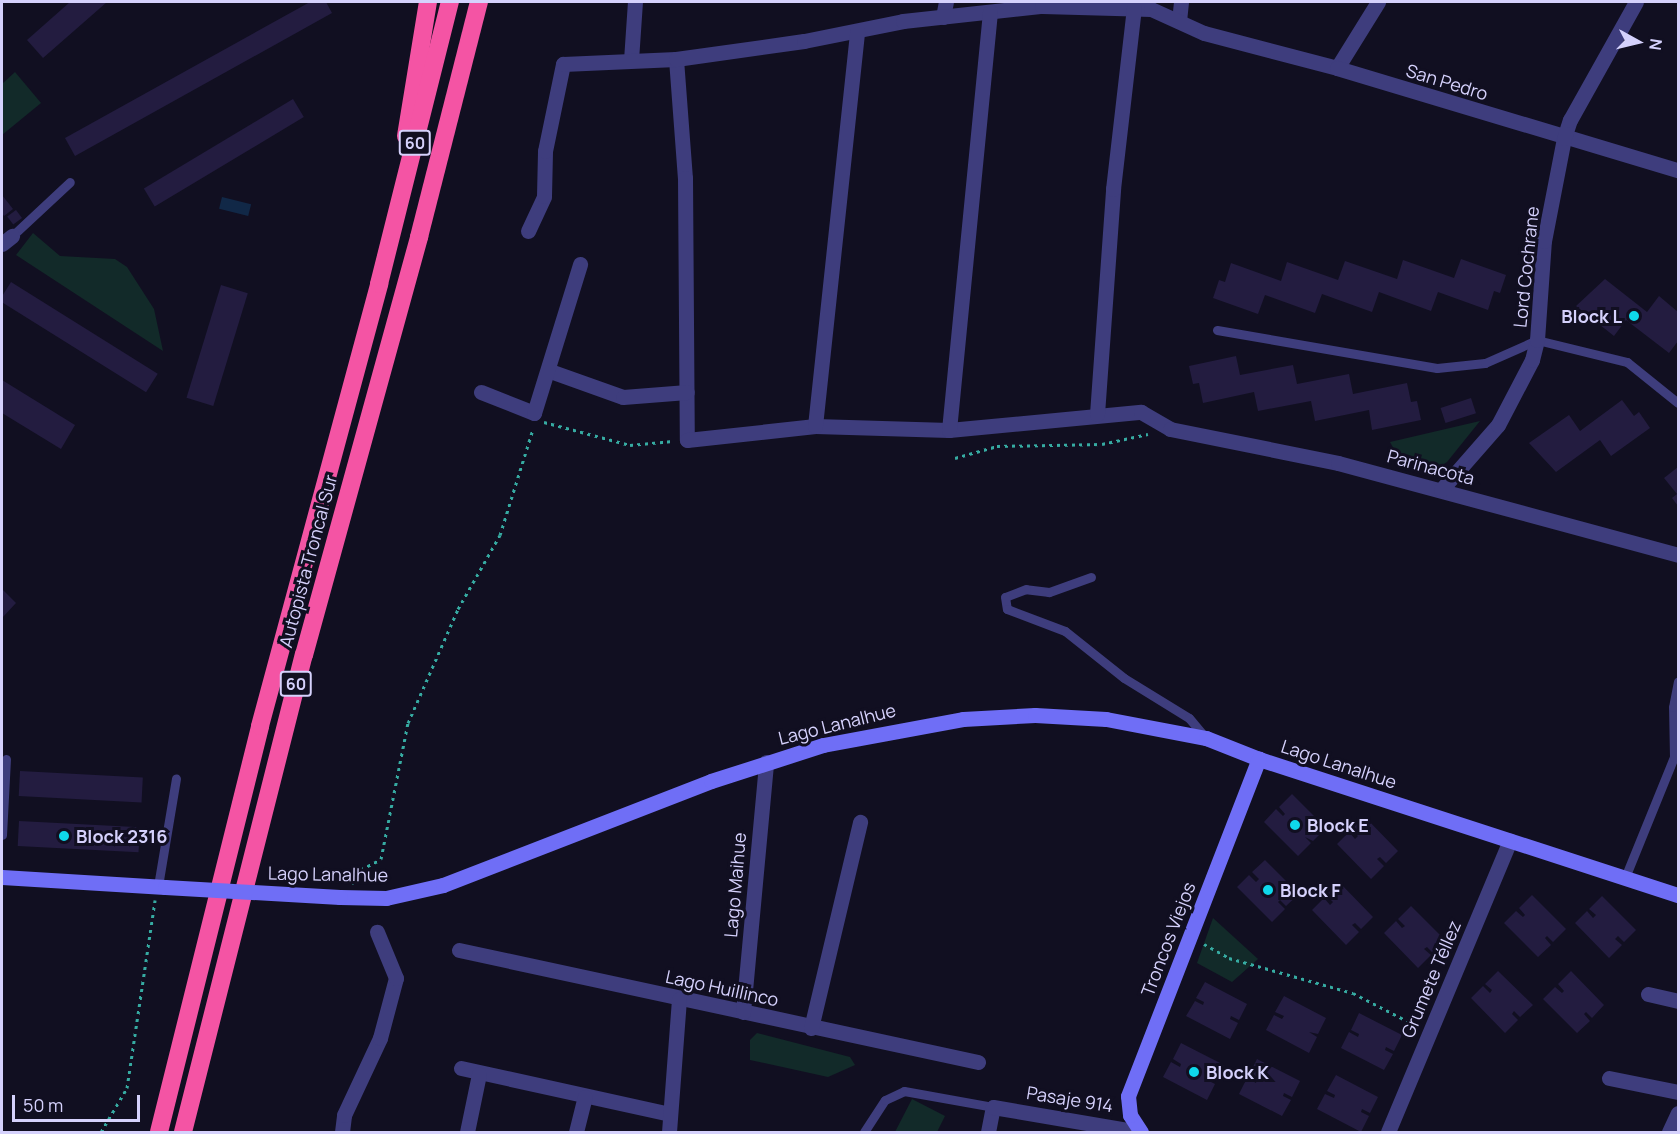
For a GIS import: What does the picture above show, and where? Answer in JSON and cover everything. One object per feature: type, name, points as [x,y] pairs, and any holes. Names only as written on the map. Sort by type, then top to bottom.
[{"type":"highway","points":[[380,284],[428,2]]},
{"type":"highway","name":"Autopista Troncal Sur","points":[[159,1132],[260,726],[380,284],[450,2]]},
{"type":"highway","name":"Autopista Troncal Sur","points":[[183,1132],[304,655],[419,237],[479,2]]},
{"type":"main road","name":"Lago Lanalhue","points":[[2,877],[345,897],[386,897],[443,885],[766,762],[861,735],[999,716],[1106,719],[1206,738],[1259,759],[1510,840],[1624,880],[1678,895]]},
{"type":"main road","name":"Troncos Viejos","points":[[1140,1132],[1130,1115],[1128,1096],[1259,759]]},
{"type":"street","points":[[631,60],[635,2]]},
{"type":"street","points":[[1179,21],[1181,2]]},
{"type":"street","points":[[1337,68],[1378,2]]},
{"type":"street","name":"Lord Cochrane","points":[[1441,490],[1498,425],[1523,381],[1537,340],[1544,241],[1564,138],[1570,120],[1636,2]]},
{"type":"street","name":"San Pedro","points":[[528,231],[544,196],[545,151],[563,64],[676,59],[857,31],[945,9],[990,12],[1042,6],[1151,9],[1204,33],[1337,68],[1678,171]]},
{"type":"street","points":[[1097,414],[1113,189],[1134,8]]},
{"type":"street","points":[[949,430],[990,12]]},
{"type":"street","points":[[815,426],[857,31]]},
{"type":"street","points":[[676,59],[685,178],[687,440]]},
{"type":"street","points":[[481,392],[534,413],[550,371],[580,264]]},
{"type":"street","points":[[550,371],[623,397],[687,392]]},
{"type":"street","name":"Parinacota","points":[[687,440],[815,426],[949,430],[1097,414],[1141,412],[1170,429],[1338,463],[1678,555]]},
{"type":"street","name":"Lago Maihue","points":[[743,1012],[766,762]]},
{"type":"street","points":[[811,1028],[860,822]]},
{"type":"street","name":"Grumete Téllez","points":[[1388,1132],[1510,840]]},
{"type":"street","points":[[342,1132],[344,1115],[380,1038],[396,978],[377,932]]},
{"type":"street","name":"Lago Huillinco","points":[[459,950],[811,1028],[978,1062]]},
{"type":"street","points":[[1648,994],[1678,1001]]},
{"type":"street","points":[[669,1132],[679,999]]},
{"type":"street","points":[[461,1068],[479,1074],[670,1114]]},
{"type":"street","points":[[467,1132],[479,1074]]},
{"type":"street","points":[[1609,1078],[1678,1092]]},
{"type":"street","points":[[576,1132],[585,1097]]},
{"type":"street","points":[[988,1132],[993,1107]]},
{"type":"street","name":"Pasaje 914","points":[[993,1107],[1140,1132]]},
{"type":"street","points":[[1669,1132],[1678,1113]]},
{"type":"lane","points":[[7,240],[70,182]]},
{"type":"lane","points":[[1217,330],[1437,368],[1485,363],[1537,340],[1628,362],[1678,402]]},
{"type":"lane","points":[[1091,577],[1049,592],[1026,589],[1005,597],[1006,609],[1065,631],[1124,678],[1189,718],[1206,738]]},
{"type":"lane","points":[[1624,880],[1674,757],[1673,707],[1678,681]]},
{"type":"lane","points":[[2,835],[6,759]]},
{"type":"lane","points":[[161,887],[176,779]]},
{"type":"lane","points":[[864,1132],[885,1100],[904,1090],[993,1107]]},
{"type":"path","points":[[345,897],[354,873],[381,860],[408,723],[458,609],[500,535],[535,420],[630,445],[687,440]]},
{"type":"path","points":[[955,458],[997,446],[1102,444],[1170,429]]},
{"type":"path","points":[[101,1132],[127,1088],[161,887]]},
{"type":"path","points":[[1191,936],[1229,958],[1353,993],[1430,1033]]},
{"type":"green space","points":[[15,72],[41,103],[2,135],[2,84]]},
{"type":"green space","points":[[33,233],[60,256],[115,259],[127,267],[154,309],[163,351],[16,255]]},
{"type":"green space","points":[[1480,421],[1447,462],[1433,471],[1401,462],[1390,442]]},
{"type":"green space","points":[[1213,918],[1258,959],[1232,982],[1197,963]]},
{"type":"green space","points":[[757,1033],[850,1057],[855,1065],[828,1077],[750,1060],[750,1040]]},
{"type":"green space","points":[[912,1099],[945,1116],[937,1132],[895,1132]]},
{"type":"water","points":[[222,197],[251,204],[248,216],[219,209]]},
{"type":"building","points":[[70,2],[107,2],[43,58],[27,40]]},
{"type":"building","points":[[310,2],[326,2],[332,13],[75,156],[65,138]]},
{"type":"building","points":[[293,99],[304,117],[155,207],[144,189]]},
{"type":"building","points":[[2,195],[13,209],[4,216],[2,213]]},
{"type":"building","points":[[16,210],[22,218],[13,225],[7,217]]},
{"type":"building","points":[[1461,259],[1506,275],[1500,293],[1494,291],[1488,310],[1438,292],[1431,311],[1379,292],[1372,312],[1322,294],[1315,313],[1265,295],[1258,314],[1213,298],[1219,280],[1225,282],[1231,263],[1281,281],[1287,262],[1338,280],[1345,261],[1397,279],[1403,260],[1454,278]]},
{"type":"building","name":"Block L","points":[[1605,279],[1647,312],[1659,296],[1678,312],[1678,341],[1669,353],[1626,320],[1614,336],[1576,306]]},
{"type":"building","points":[[11,282],[158,374],[146,392],[2,302],[2,296]]},
{"type":"building","points":[[221,285],[248,293],[213,406],[187,398]]},
{"type":"building","points":[[1236,356],[1240,375],[1293,365],[1297,384],[1349,374],[1353,394],[1407,383],[1411,402],[1417,401],[1421,420],[1372,430],[1369,410],[1315,421],[1311,401],[1258,411],[1254,392],[1203,403],[1199,383],[1193,384],[1189,366]]},
{"type":"building","points":[[2,380],[75,425],[61,449],[2,413]]},
{"type":"building","points":[[1471,398],[1476,413],[1446,423],[1441,408]]},
{"type":"building","points":[[1622,400],[1634,416],[1639,412],[1650,428],[1611,456],[1600,440],[1556,472],[1529,443],[1569,415],[1580,431]]},
{"type":"building","points":[[1678,467],[1678,506],[1672,498],[1677,494],[1664,478]]},
{"type":"building","points":[[2,589],[16,603],[2,618]]},
{"type":"building","points":[[20,771],[143,777],[142,802],[19,796]]},
{"type":"building","name":"Block E","points":[[1292,794],[1326,828],[1313,841],[1305,837],[1311,843],[1298,856],[1264,822],[1276,809],[1283,816],[1285,814],[1279,807]]},
{"type":"building","points":[[1364,816],[1398,851],[1386,863],[1380,857],[1377,859],[1384,866],[1371,879],[1337,844],[1349,832],[1355,839],[1358,836],[1351,829]]},
{"type":"building","points":[[19,821],[140,827],[139,852],[18,846]]},
{"type":"building","name":"Block F","points":[[1265,860],[1299,894],[1286,906],[1280,900],[1278,902],[1285,909],[1272,922],[1237,887],[1249,875],[1256,882],[1259,879],[1252,872]]},
{"type":"building","points":[[1339,882],[1373,917],[1361,929],[1355,923],[1352,925],[1359,932],[1346,945],[1312,910],[1324,898],[1330,905],[1333,902],[1326,895]]},
{"type":"building","points":[[1532,895],[1566,929],[1553,942],[1547,936],[1545,938],[1551,945],[1538,957],[1504,923],[1516,911],[1523,917],[1525,915],[1519,908]]},
{"type":"building","points":[[1602,896],[1636,930],[1624,942],[1618,936],[1615,939],[1622,945],[1609,958],[1575,923],[1587,911],[1593,918],[1596,915],[1589,909]]},
{"type":"building","points":[[1411,906],[1445,940],[1433,953],[1427,947],[1424,949],[1431,955],[1418,968],[1384,933],[1396,921],[1402,928],[1405,926],[1398,919]]},
{"type":"building","points":[[1498,971],[1533,1005],[1520,1017],[1514,1011],[1512,1014],[1518,1020],[1505,1033],[1471,998],[1483,986],[1490,993],[1492,990],[1485,984]]},
{"type":"building","points":[[1571,971],[1604,1005],[1592,1018],[1586,1012],[1584,1014],[1590,1021],[1577,1033],[1543,999],[1555,987],[1562,993],[1564,991],[1558,984]]},
{"type":"building","points":[[1205,982],[1247,1004],[1239,1020],[1231,1016],[1230,1019],[1238,1023],[1230,1039],[1186,1016],[1195,1001],[1203,1005],[1204,1002],[1196,998]]},
{"type":"building","points":[[1284,996],[1326,1018],[1318,1034],[1309,1032],[1317,1037],[1309,1053],[1266,1030],[1274,1015],[1282,1019],[1284,1016],[1275,1012]]},
{"type":"building","points":[[1359,1013],[1402,1035],[1394,1051],[1386,1047],[1385,1050],[1393,1054],[1384,1070],[1341,1048],[1349,1032],[1358,1037],[1359,1034],[1351,1030]]},
{"type":"building","name":"Block K","points":[[1181,1043],[1224,1065],[1216,1081],[1208,1077],[1207,1080],[1215,1084],[1207,1100],[1163,1077],[1171,1062],[1180,1067],[1181,1064],[1173,1059]]},
{"type":"building","points":[[1257,1059],[1300,1081],[1292,1097],[1284,1093],[1283,1096],[1291,1100],[1282,1116],[1239,1094],[1247,1078],[1256,1083],[1257,1079],[1249,1075]]},
{"type":"building","points":[[1336,1075],[1378,1097],[1370,1113],[1362,1109],[1361,1112],[1369,1116],[1361,1132],[1317,1109],[1325,1094],[1334,1098],[1335,1095],[1327,1091]]},
{"type":"place","name":"Block L","points":[[1634,316]]},
{"type":"place","name":"Block E","points":[[1295,825]]},
{"type":"place","name":"Block 2316","points":[[64,836]]},
{"type":"place","name":"Block F","points":[[1268,890]]},
{"type":"place","name":"Block K","points":[[1194,1072]]}]
